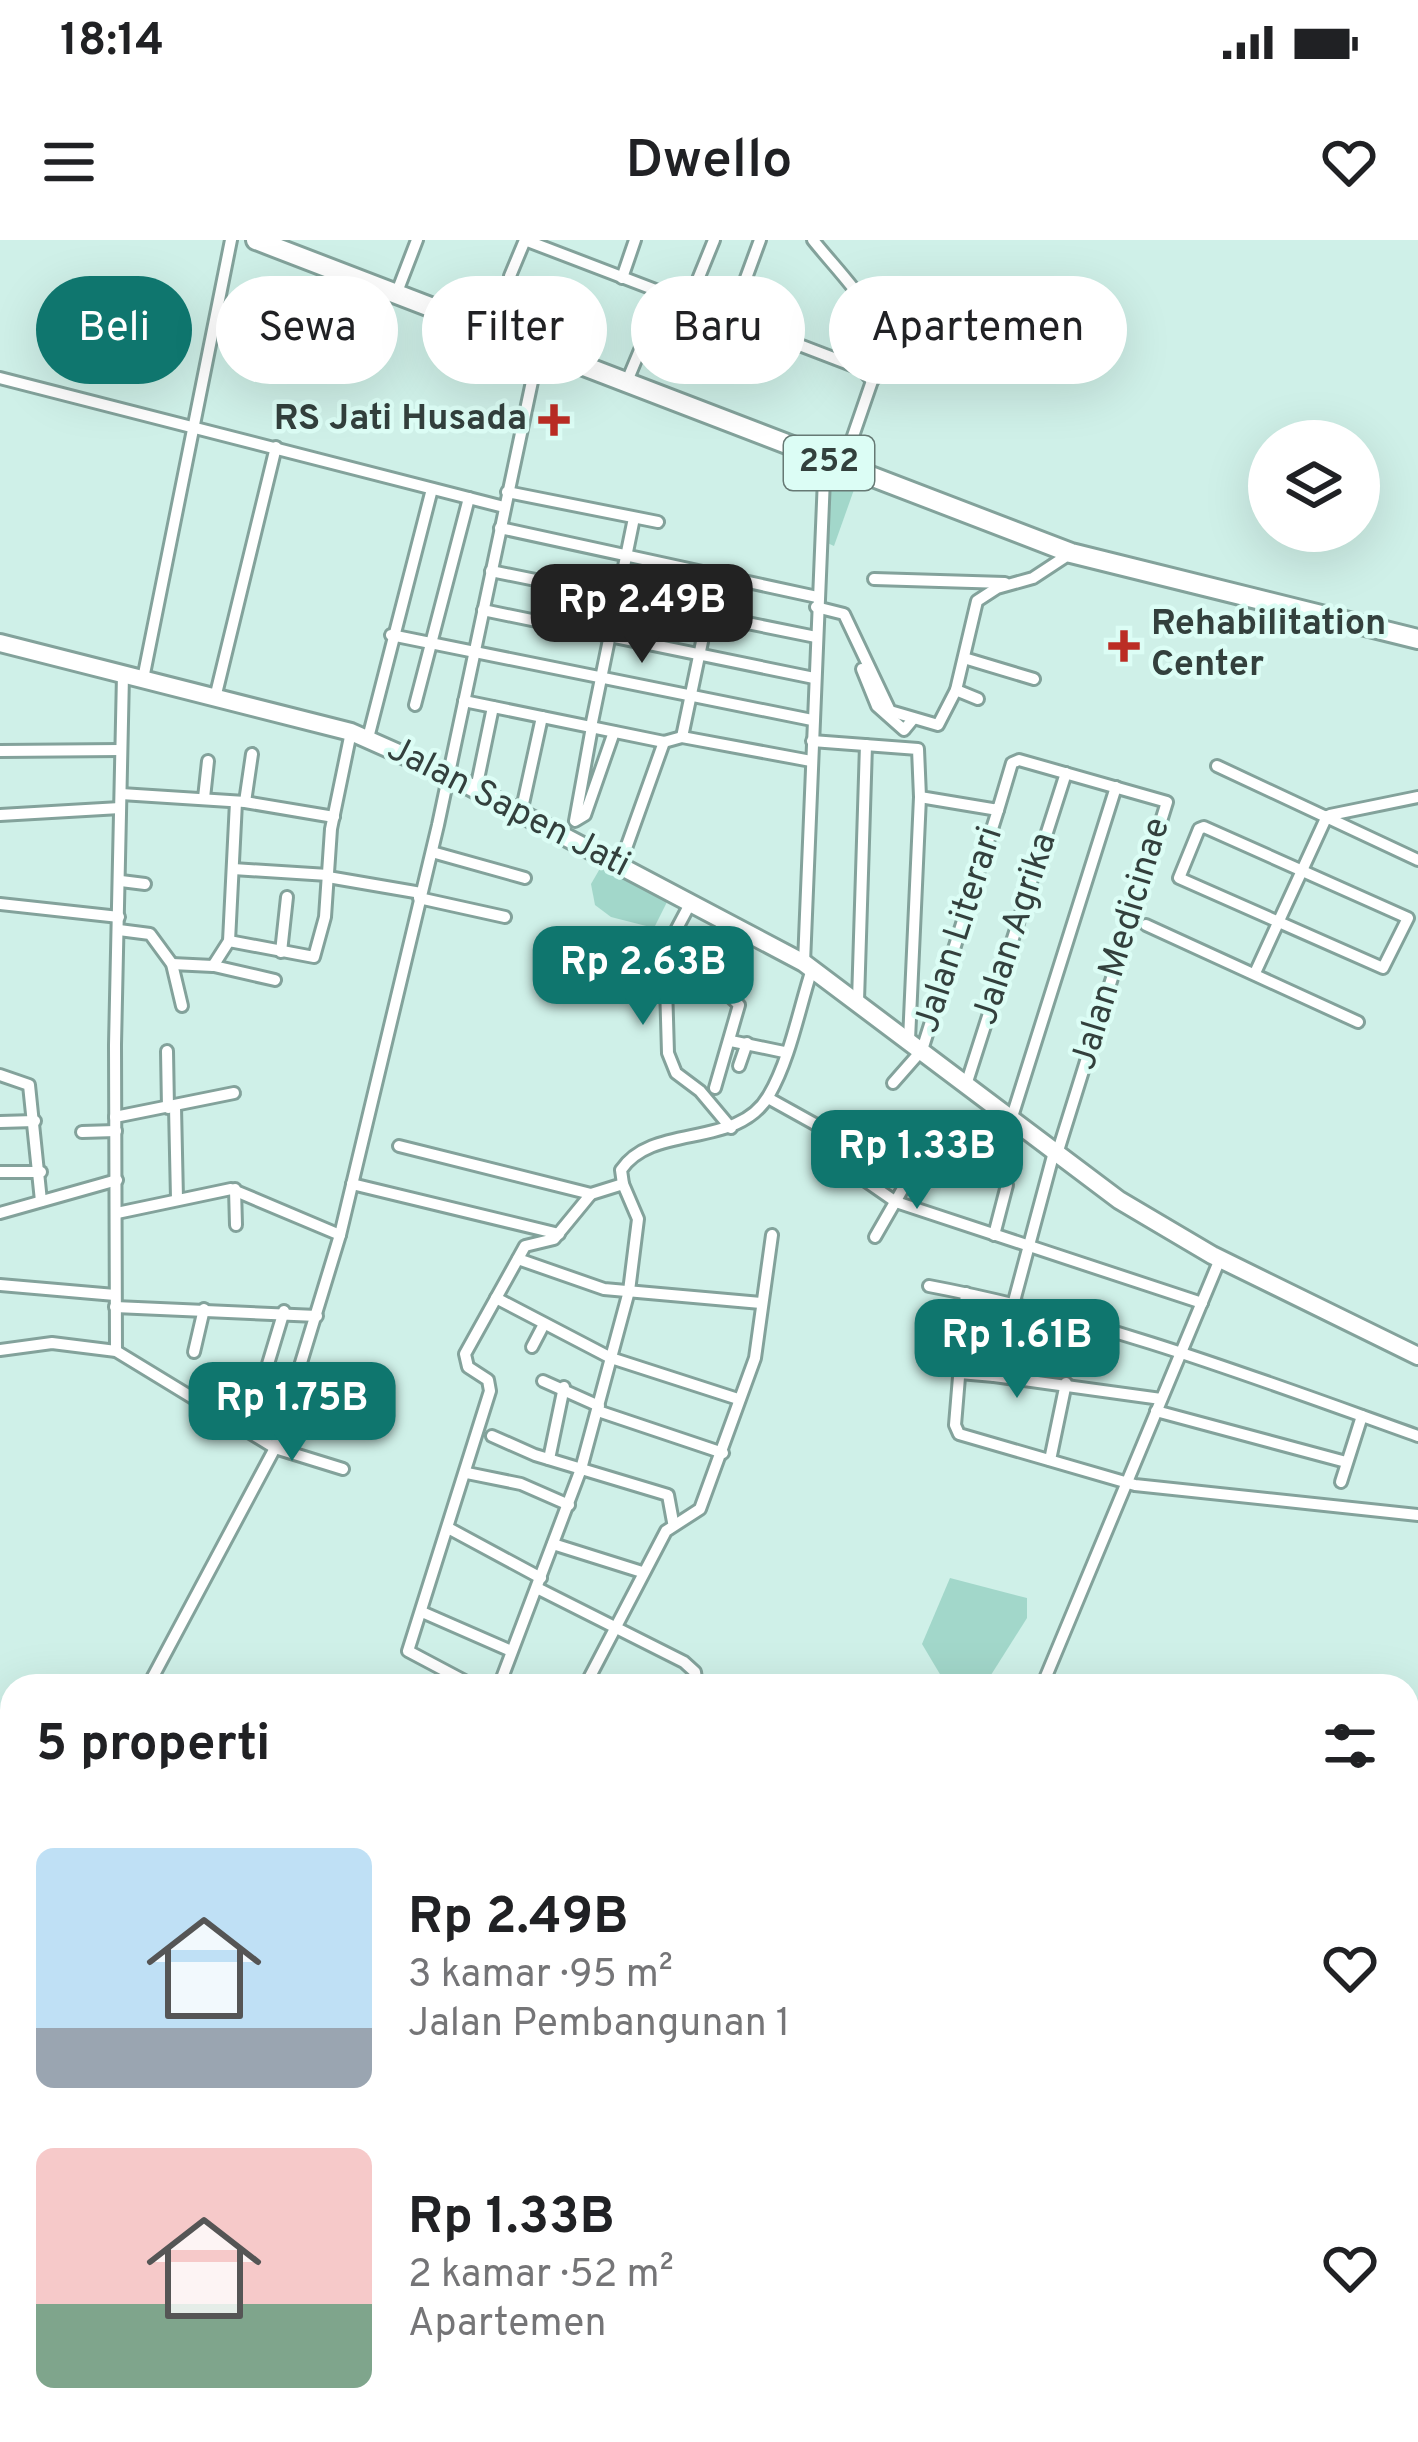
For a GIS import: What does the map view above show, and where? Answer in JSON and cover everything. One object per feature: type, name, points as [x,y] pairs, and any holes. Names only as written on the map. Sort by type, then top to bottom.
[{"type":"main road","name":"252","points":[[256,240],[365,276]]},
{"type":"main road","name":"252","points":[[285,240],[311,255]]},
{"type":"main road","name":"252","points":[[398,289],[422,298]]},
{"type":"main road","name":"252","points":[[607,366],[824,456]]},
{"type":"main road","name":"252","points":[[607,371],[824,456],[1082,544],[1418,627]]},
{"type":"main road","name":"252","points":[[844,463],[1071,553],[1418,639]]},
{"type":"street","points":[[143,679],[190,425],[231,240]]},
{"type":"street","points":[[398,289],[417,240]]},
{"type":"street","points":[[510,276],[525,240],[631,282]]},
{"type":"street","points":[[569,258],[576,240]]},
{"type":"street","points":[[622,278],[635,240]]},
{"type":"street","points":[[699,276],[714,240]]},
{"type":"street","points":[[747,276],[760,240]]},
{"type":"street","points":[[813,240],[841,276]]},
{"type":"street","points":[[0,378],[504,507]]},
{"type":"street","points":[[154,1674],[275,1448],[317,1316],[432,852],[530,384]]},
{"type":"street","points":[[844,463],[871,384]]},
{"type":"street","points":[[215,698],[276,447]]},
{"type":"street","points":[[503,1674],[581,1468],[629,1292],[638,1219],[623,1184],[625,1164],[731,1128],[768,1098],[808,966],[812,720],[824,456]]},
{"type":"street","points":[[229,941],[314,957],[334,818],[432,489]]},
{"type":"street","points":[[507,492],[658,522]]},
{"type":"street","points":[[415,704],[469,498]]},
{"type":"street","points":[[614,732],[585,815],[575,821],[634,518]]},
{"type":"street","points":[[500,528],[716,575],[844,614],[886,707],[911,723],[940,724],[956,690],[977,601],[1071,553]]},
{"type":"street","points":[[491,571],[816,637]]},
{"type":"street","points":[[682,737],[716,575]]},
{"type":"street","points":[[874,579],[1014,584]]},
{"type":"street","points":[[483,610],[814,678]]},
{"type":"street","points":[[391,635],[812,720]]},
{"type":"street","name":"Jalan Sapen Jati","points":[[0,644],[360,735],[448,775],[808,966],[1136,1211],[1220,1259],[1418,1356]]},
{"type":"street","points":[[964,658],[1034,680]]},
{"type":"street","points":[[116,1351],[115,1051],[123,675]]},
{"type":"street","points":[[956,690],[978,699]]},
{"type":"street","points":[[464,701],[664,742],[682,737],[811,761]]},
{"type":"street","points":[[476,790],[493,707]]},
{"type":"street","points":[[521,813],[542,717]]},
{"type":"street","points":[[812,741],[920,750],[915,1045],[893,1083]]},
{"type":"street","points":[[620,865],[664,742]]},
{"type":"street","points":[[858,1001],[866,745]]},
{"type":"street","points":[[0,752],[121,750]]},
{"type":"street","points":[[213,966],[229,941],[240,802],[252,754]]},
{"type":"street","name":"Jalan Literari","points":[[915,1045],[1012,763],[1023,760],[1066,773]]},
{"type":"street","points":[[204,798],[208,761]]},
{"type":"street","points":[[1217,766],[1418,860]]},
{"type":"street","points":[[1011,1120],[1116,788],[1066,773]]},
{"type":"street","name":"Jalan Agrika","points":[[966,1085],[1066,773]]},
{"type":"street","name":"Jalan Medicinae","points":[[994,1376],[1055,1154],[1166,802],[1116,788]]},
{"type":"street","points":[[121,794],[240,802],[334,818]]},
{"type":"street","points":[[920,796],[998,810]]},
{"type":"street","points":[[1327,816],[1418,797]]},
{"type":"street","points":[[0,814],[120,808]]},
{"type":"street","points":[[1255,973],[1327,816]]},
{"type":"street","points":[[1202,827],[1301,872],[1408,918],[1383,968],[1180,879],[1178,873],[1202,827]]},
{"type":"street","points":[[432,852],[525,878]]},
{"type":"street","points":[[233,869],[328,876],[506,917]]},
{"type":"street","points":[[121,881],[145,884]]},
{"type":"street","points":[[281,952],[287,897]]},
{"type":"street","points":[[691,902],[665,951],[668,1053],[676,1073],[700,1091],[731,1128]]},
{"type":"street","points":[[0,904],[149,933],[172,964],[182,1006]]},
{"type":"street","points":[[716,1088],[739,1001],[707,973],[724,920]]},
{"type":"street","points":[[1146,925],[1358,1022]]},
{"type":"street","points":[[172,964],[213,966],[275,980]]},
{"type":"street","points":[[731,1041],[784,1052]]},
{"type":"street","points":[[740,1066],[747,1043]]},
{"type":"street","points":[[166,1052],[177,1199]]},
{"type":"street","points":[[0,1075],[28,1082],[41,1202]]},
{"type":"street","points":[[115,1117],[234,1093]]},
{"type":"street","points":[[768,1098],[849,1143],[860,1177],[896,1202],[1202,1303]]},
{"type":"street","points":[[0,1122],[35,1121]]},
{"type":"street","points":[[82,1132],[116,1131]]},
{"type":"street","points":[[399,1146],[591,1193],[623,1184]]},
{"type":"street","points":[[875,1237],[917,1164]]},
{"type":"street","points":[[0,1172],[40,1172]]},
{"type":"street","points":[[0,1213],[117,1180]]},
{"type":"street","points":[[352,1184],[559,1234]]},
{"type":"street","points":[[994,1234],[1006,1185]]},
{"type":"street","points":[[235,1190],[236,1225]]},
{"type":"street","points":[[117,1213],[235,1190],[340,1235]]},
{"type":"street","points":[[449,1674],[409,1655],[491,1387],[465,1357],[527,1244],[548,1243],[591,1193]]},
{"type":"street","points":[[590,1674],[611,1627],[673,1522],[700,1510],[755,1358],[772,1235]]},
{"type":"street","points":[[518,1259],[583,1284],[761,1304]]},
{"type":"street","points":[[1047,1674],[1220,1259]]},
{"type":"street","points":[[0,1285],[115,1301],[317,1316]]},
{"type":"street","points":[[929,1286],[1013,1303],[1183,1349],[1418,1436]]},
{"type":"street","points":[[966,1293],[956,1432],[1127,1482],[1418,1515]]},
{"type":"street","points":[[496,1298],[611,1358],[738,1399]]},
{"type":"street","points":[[194,1352],[204,1309]]},
{"type":"street","points":[[268,1364],[284,1311]]},
{"type":"street","points":[[532,1347],[543,1326]]},
{"type":"street","points":[[1,1347],[52,1343],[116,1351],[275,1448],[344,1468]]},
{"type":"street","points":[[931,1344],[962,1351]]},
{"type":"street","points":[[960,1373],[1066,1383],[1158,1405],[1346,1462]]},
{"type":"street","points":[[543,1381],[564,1387],[598,1408],[723,1453]]},
{"type":"street","points":[[1050,1460],[1066,1383]]},
{"type":"street","points":[[548,1460],[564,1387]]},
{"type":"street","points":[[1341,1482],[1359,1440],[1362,1416]]},
{"type":"street","points":[[493,1436],[548,1460],[668,1495],[673,1522]]},
{"type":"street","points":[[467,1472],[521,1484],[569,1504]]},
{"type":"street","points":[[450,1528],[611,1627],[688,1664],[692,1674]]},
{"type":"street","points":[[553,1544],[642,1572]]},
{"type":"street","points":[[422,1612],[511,1652]]},
{"type":"green space","points":[[828,474],[856,484],[834,546],[823,541]]},
{"type":"green space","points":[[602,865],[669,898],[654,928],[611,917],[595,905],[591,884]]},
{"type":"green space","points":[[950,1578],[1027,1598],[1027,1618],[992,1674],[940,1674],[922,1644]]},
{"type":"place","name":"RS Jati Husada","points":[[554,420]]},
{"type":"place","name":"Rehabilitation Center","points":[[1124,646]]}]
